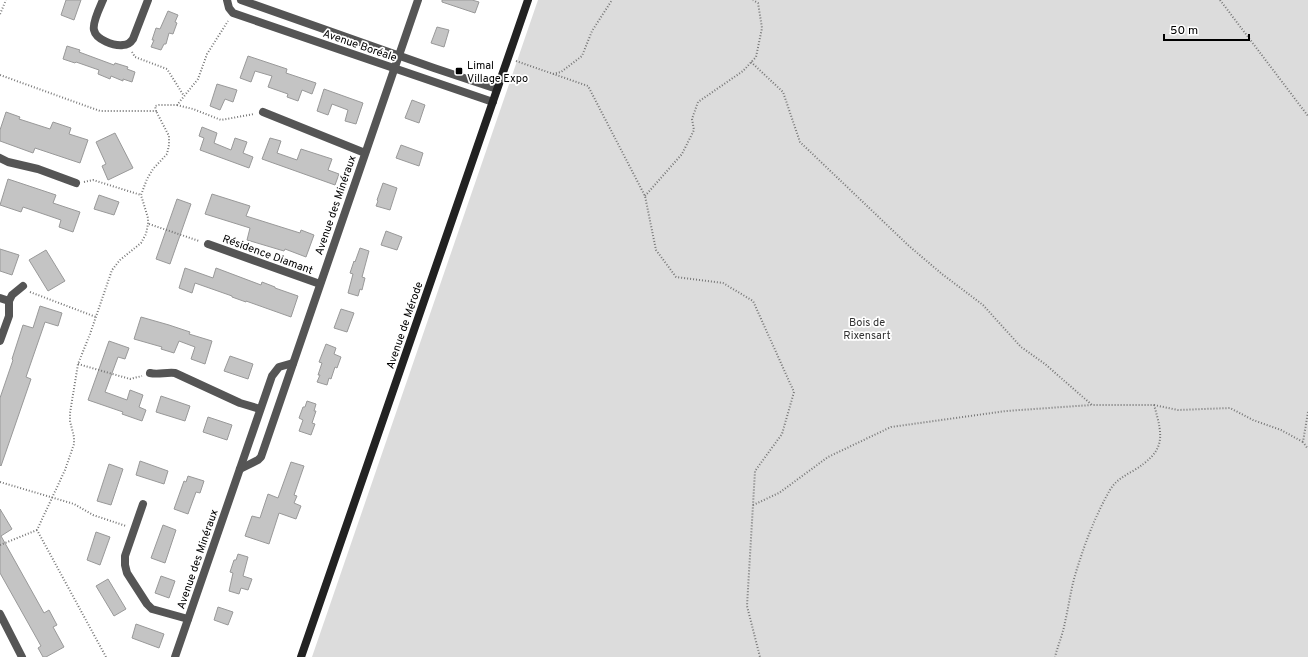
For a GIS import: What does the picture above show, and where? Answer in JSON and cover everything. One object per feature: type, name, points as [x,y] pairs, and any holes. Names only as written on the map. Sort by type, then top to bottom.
[{"type":"street","points":[[103,0],[94,25],[94,31],[96,35],[104,41],[122,45],[127,44],[132,40],[148,0]]},
{"type":"street","points":[[227,0],[229,8],[234,13]]},
{"type":"street","name":"Avenue Boréale","points":[[241,0],[497,89]]},
{"type":"street","name":"Avenue des Minéraux","points":[[240,469],[258,460],[261,456],[418,0]]},
{"type":"street","name":"Avenue de Mérode","points":[[301,657],[528,0]]},
{"type":"street","name":"Avenue Boréale","points":[[234,13],[493,102]]},
{"type":"street","points":[[263,112],[365,153]]},
{"type":"street","points":[[0,158],[8,162],[38,169],[76,183]]},
{"type":"street","name":"Résidence Diamant","points":[[208,244],[320,284]]},
{"type":"street","points":[[0,341],[9,316],[9,301],[12,295],[23,286]]},
{"type":"street","points":[[0,298],[9,301]]},
{"type":"street","name":"Avenue des Minéraux","points":[[175,657],[272,376],[275,370],[279,367],[293,363]]},
{"type":"street","points":[[150,374],[170,372],[240,403],[260,409]]},
{"type":"street","points":[[143,504],[125,556],[127,574],[147,604],[152,608],[188,620]]},
{"type":"street","points":[[0,614],[22,657]]},
{"type":"path","points":[[0,14],[6,0]]},
{"type":"path","points":[[552,74],[561,72],[582,56],[592,31],[612,0]]},
{"type":"path","points":[[645,196],[682,154],[694,130],[692,120],[698,102],[743,71],[756,57],[762,28],[758,3],[753,0]]},
{"type":"path","points":[[1220,0],[1308,116]]},
{"type":"path","points":[[176,105],[198,79],[207,54],[234,13]]},
{"type":"path","points":[[127,44],[135,57],[167,69],[184,96]]},
{"type":"path","points":[[508,59],[588,86],[645,196],[656,250],[676,277],[723,283],[753,301],[794,392],[782,434],[755,471],[747,606],[760,657]]},
{"type":"path","points":[[751,62],[783,92],[800,142],[909,246],[942,274],[983,305],[1021,347],[1045,364],[1092,405]]},
{"type":"path","points":[[0,75],[100,111],[156,111]]},
{"type":"path","points":[[0,545],[37,530],[65,470],[74,444],[70,413],[78,364],[112,270],[120,260],[141,243],[146,234],[148,224],[141,195],[152,169],[167,154],[169,136],[156,111],[155,106],[176,105],[193,109],[221,120],[263,112]]},
{"type":"path","points":[[76,183],[93,180],[141,195]]},
{"type":"path","points":[[148,224],[208,244]]},
{"type":"path","points":[[23,286],[31,293],[96,316]]},
{"type":"path","points":[[78,364],[130,379],[150,374]]},
{"type":"path","points":[[753,505],[779,493],[828,457],[891,427],[1006,411],[1092,405],[1154,405],[1178,410],[1230,408],[1253,420],[1281,430],[1303,442],[1308,449]]},
{"type":"path","points":[[1055,657],[1065,624],[1076,573],[1093,523],[1111,489],[1120,478],[1152,457],[1156,451],[1160,439],[1159,423],[1154,405]]},
{"type":"path","points":[[1303,442],[1308,412]]},
{"type":"path","points":[[0,482],[81,507],[93,515],[115,521],[135,530]]},
{"type":"path","points":[[37,530],[106,657]]},
{"type":"green space","name":"Bois de Rixensart","points":[[538,0],[1308,0],[1308,657],[312,657]]},
{"type":"building","points":[[66,0],[81,0],[74,20],[61,15]]},
{"type":"building","points":[[442,0],[472,0],[479,2],[475,13],[442,2]]},
{"type":"building","points":[[168,11],[178,15],[173,34],[169,33],[166,44],[164,44],[161,50],[151,47],[156,28],[160,29]]},
{"type":"building","points":[[437,27],[449,30],[444,47],[431,43]]},
{"type":"building","points":[[67,46],[114,65],[115,63],[128,67],[127,69],[135,72],[132,82],[123,79],[123,81],[111,76],[110,79],[98,74],[99,70],[63,59]]},
{"type":"building","points":[[248,56],[287,69],[286,73],[316,83],[312,94],[302,90],[298,101],[287,97],[288,94],[268,87],[272,76],[255,71],[251,82],[240,78]]},
{"type":"building","points":[[217,84],[237,90],[233,102],[225,99],[220,110],[210,106]]},
{"type":"building","points":[[324,89],[363,103],[356,124],[345,121],[348,110],[332,104],[328,115],[317,111]]},
{"type":"building","points":[[412,100],[425,105],[419,123],[405,118]]},
{"type":"building","points":[[6,112],[20,117],[19,119],[50,129],[53,122],[71,128],[69,134],[88,140],[80,163],[35,148],[33,153],[0,141],[0,130]]},
{"type":"building","points":[[202,127],[217,133],[214,143],[231,150],[235,138],[247,142],[243,153],[253,157],[249,168],[200,150],[204,138],[199,136]]},
{"type":"building","points":[[115,133],[133,168],[108,180],[102,166],[106,164],[96,142]]},
{"type":"building","points":[[270,138],[281,141],[277,153],[297,160],[301,149],[332,159],[328,170],[339,174],[335,185],[262,159]]},
{"type":"building","points":[[401,145],[423,153],[419,166],[396,158]]},
{"type":"building","points":[[8,179],[56,195],[53,203],[80,212],[73,232],[59,227],[61,220],[23,207],[21,212],[0,205]]},
{"type":"building","points":[[383,183],[397,188],[390,210],[376,206]]},
{"type":"building","points":[[212,194],[250,206],[246,216],[300,233],[301,230],[314,235],[306,257],[285,249],[284,251],[247,240],[250,228],[205,214]]},
{"type":"building","points":[[99,195],[119,202],[114,215],[94,209]]},
{"type":"building","points":[[177,199],[191,204],[170,264],[156,259]]},
{"type":"building","points":[[386,231],[402,237],[397,250],[381,245]]},
{"type":"building","points":[[360,248],[369,251],[362,277],[365,278],[362,290],[360,289],[358,296],[348,293],[353,274],[350,273]]},
{"type":"building","points":[[0,249],[19,255],[12,275],[0,271]]},
{"type":"building","points":[[46,250],[65,281],[48,291],[29,260]]},
{"type":"building","points":[[185,268],[213,278],[216,268],[261,285],[262,282],[298,296],[291,317],[195,283],[192,293],[179,288]]},
{"type":"building","points":[[40,306],[62,313],[58,326],[45,322],[26,377],[31,379],[1,466],[0,398],[23,325],[33,328]]},
{"type":"building","points":[[341,309],[354,313],[347,332],[334,328]]},
{"type":"building","points":[[141,317],[190,332],[189,334],[212,341],[205,364],[191,359],[195,347],[179,341],[174,353],[161,349],[162,347],[134,339]]},
{"type":"building","points":[[109,341],[129,348],[125,359],[118,357],[105,392],[127,400],[130,390],[143,395],[139,407],[146,410],[142,421],[122,414],[123,412],[88,400]]},
{"type":"building","points":[[326,344],[336,348],[334,354],[341,357],[337,368],[335,367],[331,379],[329,378],[327,385],[317,382],[322,363],[319,362]]},
{"type":"building","points":[[230,356],[253,364],[248,379],[224,371]]},
{"type":"building","points":[[161,396],[190,406],[185,421],[156,412]]},
{"type":"building","points":[[307,401],[316,404],[314,411],[316,411],[312,423],[315,424],[311,435],[299,431],[303,420],[299,418]]},
{"type":"building","points":[[208,417],[232,425],[227,440],[203,432]]},
{"type":"building","points":[[140,461],[168,471],[164,484],[136,475]]},
{"type":"building","points":[[291,462],[304,466],[294,495],[297,496],[294,503],[301,506],[296,519],[279,513],[269,544],[245,536],[252,516],[260,518],[268,494],[278,498]]},
{"type":"building","points":[[109,464],[123,469],[111,505],[97,501]]},
{"type":"building","points":[[188,476],[204,481],[200,493],[196,492],[188,514],[174,509],[184,481],[186,482]]},
{"type":"building","points":[[0,509],[12,529],[1,536],[44,613],[49,610],[57,625],[53,627],[64,647],[46,657],[43,657],[38,648],[41,646],[0,573]]},
{"type":"building","points":[[163,525],[176,530],[165,563],[151,558]]},
{"type":"building","points":[[96,532],[110,537],[100,565],[87,560]]},
{"type":"building","points":[[238,554],[248,557],[243,576],[252,579],[248,590],[241,588],[239,594],[229,591],[233,573],[230,572],[234,560],[236,560]]},
{"type":"building","points":[[161,576],[175,581],[169,598],[155,593]]},
{"type":"building","points":[[108,579],[126,609],[114,616],[96,586]]},
{"type":"building","points":[[218,607],[233,612],[228,625],[214,620]]},
{"type":"building","points":[[136,624],[164,634],[159,648],[132,638]]},
{"type":"place","name":"Limal Village Expo","points":[[459,71]]}]
